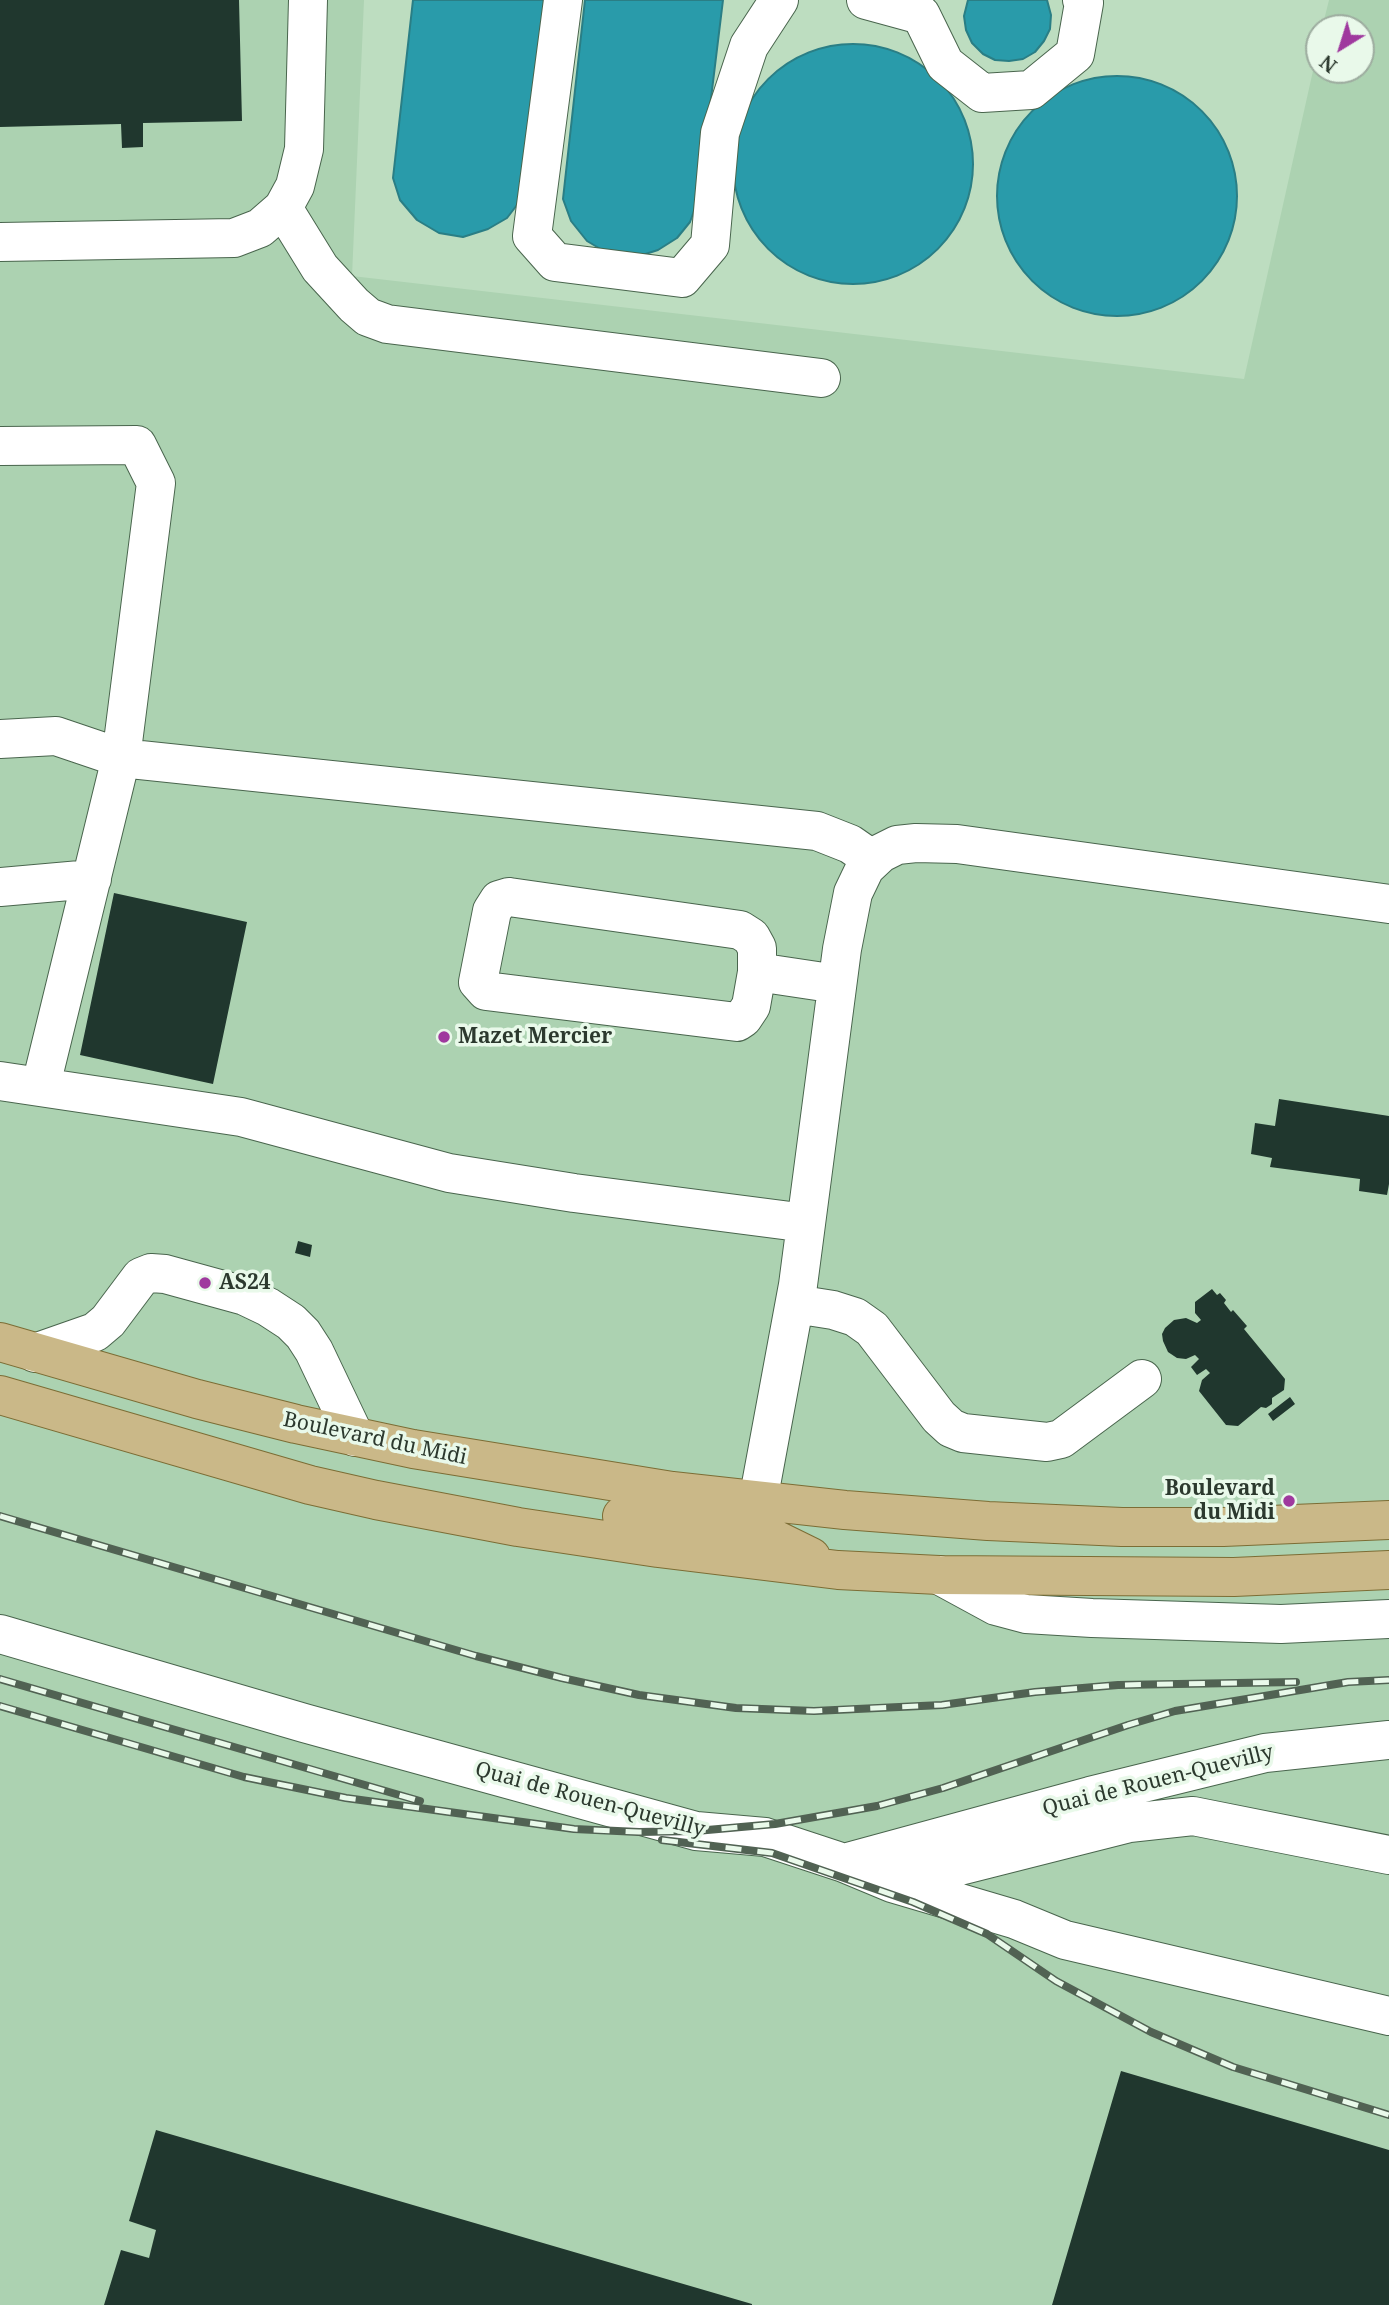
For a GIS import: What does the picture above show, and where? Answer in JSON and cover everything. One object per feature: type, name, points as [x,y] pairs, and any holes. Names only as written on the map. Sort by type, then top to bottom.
[{"type":"main road","name":"Boulevard du Midi","points":[[18,1348],[197,1399],[355,1437],[536,1471],[672,1491],[756,1515],[838,1570]]},
{"type":"main road","name":"Boulevard du Midi","points":[[0,1395],[264,1472],[350,1494],[569,1535],[658,1548],[838,1570],[939,1574],[1234,1577],[1389,1570]]},
{"type":"main road","name":"Boulevard du Midi","points":[[350,1494],[453,1490],[666,1522],[845,1510],[988,1521],[1122,1527],[1223,1527],[1389,1520]]},
{"type":"lane","points":[[0,242],[234,238],[260,228],[283,208],[295,186],[304,149],[308,0]]},
{"type":"lane","points":[[563,0],[532,236],[555,262],[682,278],[710,245],[720,133],[749,46],[779,0]]},
{"type":"lane","points":[[866,0],[926,7],[946,64],[982,93],[1031,90],[1075,54],[1084,3],[1082,0]]},
{"type":"lane","points":[[283,208],[320,268],[368,317],[387,324],[821,378]]},
{"type":"lane","points":[[0,446],[137,445],[156,483],[121,758],[41,1085]]},
{"type":"lane","points":[[0,738],[56,736],[121,758],[817,831],[850,844],[873,860]]},
{"type":"lane","points":[[756,1515],[794,1304],[837,984],[853,893],[865,868],[873,860],[897,845],[916,842],[957,844],[1389,904]]},
{"type":"lane","points":[[0,887],[92,879]]},
{"type":"lane","points":[[509,897],[740,930],[751,937],[757,948],[757,972],[751,1006],[737,1022],[486,991],[478,982],[492,911],[499,900],[509,897]]},
{"type":"lane","points":[[757,972],[837,984]]},
{"type":"lane","points":[[0,1081],[41,1085],[241,1117],[449,1173],[574,1193],[806,1223]]},
{"type":"lane","points":[[18,1348],[94,1332],[108,1321],[141,1277],[151,1273],[165,1274],[245,1296],[291,1322],[314,1351],[355,1437]]},
{"type":"lane","points":[[794,1304],[833,1310],[855,1317],[872,1329],[939,1417],[951,1428],[963,1433],[1047,1443],[1061,1439],[1142,1379]]},
{"type":"lane","points":[[939,1574],[996,1606],[1026,1614],[1281,1624],[1389,1619]]},
{"type":"lane","name":"Quai de Rouen-Quevilly","points":[[0,1634],[317,1727],[696,1831],[765,1837],[844,1863],[1265,1752],[1389,1740]]},
{"type":"lane","points":[[892,1883],[1129,1823],[1193,1816],[1389,1855]]},
{"type":"lane","points":[[844,1863],[892,1883],[1014,1919],[1065,1940],[1389,2015]]},
{"type":"shaded area","points":[[0,0],[364,0],[352,276],[1244,379],[1310,84],[1375,84],[1375,14],[1326,14],[1329,0],[1389,0],[1389,2305],[0,2305]]},
{"type":"water","points":[[413,0],[550,0],[520,201],[507,218],[488,229],[463,237],[439,233],[417,220],[400,200],[393,178]]},
{"type":"water","points":[[585,0],[723,0],[699,197],[690,222],[677,238],[658,250],[633,258],[609,254],[587,241],[571,221],[563,199]]},
{"type":"water","points":[[968,0],[1047,0],[1051,15],[1050,29],[1035,52],[1023,59],[995,60],[983,54],[972,43],[966,30],[964,16]]},
{"type":"water","points":[[853,44],[899,53],[938,79],[964,118],[973,164],[964,210],[938,249],[899,275],[853,284],[807,275],[768,249],[742,210],[733,164],[742,118],[768,79],[807,53]]},
{"type":"water","points":[[1117,76],[1163,85],[1202,111],[1228,150],[1237,196],[1228,242],[1202,281],[1163,307],[1117,316],[1071,307],[1032,281],[1006,242],[997,196],[1006,150],[1032,111],[1071,85]]},
{"type":"building","points":[[0,0],[239,0],[242,121],[143,123],[143,147],[122,148],[121,124],[0,127]]},
{"type":"building","points":[[114,893],[247,922],[213,1084],[80,1055]]},
{"type":"building","points":[[1279,1099],[1389,1116],[1387,1195],[1359,1191],[1360,1179],[1270,1167],[1272,1158],[1251,1154],[1255,1123],[1275,1126]]},
{"type":"building","points":[[298,1241],[312,1245],[310,1257],[295,1253]]},
{"type":"building","points":[[1212,1289],[1226,1300],[1224,1303],[1247,1326],[1244,1329],[1285,1379],[1284,1390],[1272,1398],[1272,1404],[1266,1408],[1261,1407],[1238,1426],[1226,1425],[1199,1391],[1202,1380],[1210,1373],[1206,1369],[1197,1375],[1191,1367],[1199,1359],[1195,1355],[1186,1359],[1177,1358],[1168,1352],[1163,1341],[1165,1328],[1174,1320],[1186,1318],[1197,1323],[1201,1320],[1195,1313],[1195,1302]]},
{"type":"building","points":[[1290,1397],[1295,1404],[1273,1421],[1268,1414]]},
{"type":"building","points":[[1121,2071],[1389,2150],[1389,2305],[1052,2305]]},
{"type":"building","points":[[156,2130],[752,2305],[104,2305],[121,2250],[149,2258],[156,2230],[129,2221]]},
{"type":"railway","points":[[0,1516],[476,1656],[639,1695],[736,1708],[814,1711],[942,1705],[1035,1692],[1118,1685],[1296,1682]]},
{"type":"railway","points":[[0,1679],[420,1801]]},
{"type":"railway","points":[[0,1706],[244,1777],[346,1798],[574,1829],[696,1831],[775,1824],[877,1806],[943,1788],[1175,1711],[1348,1682],[1389,1680]]},
{"type":"railway","points":[[662,1840],[772,1853],[913,1902],[987,1934],[1056,1981],[1151,2032],[1233,2067],[1389,2115]]},
{"type":"place","name":"Mazet Mercier","points":[[444,1037]]},
{"type":"place","name":"AS24","points":[[205,1283]]},
{"type":"place","name":"Boulevard du Midi","points":[[1289,1501]]}]
